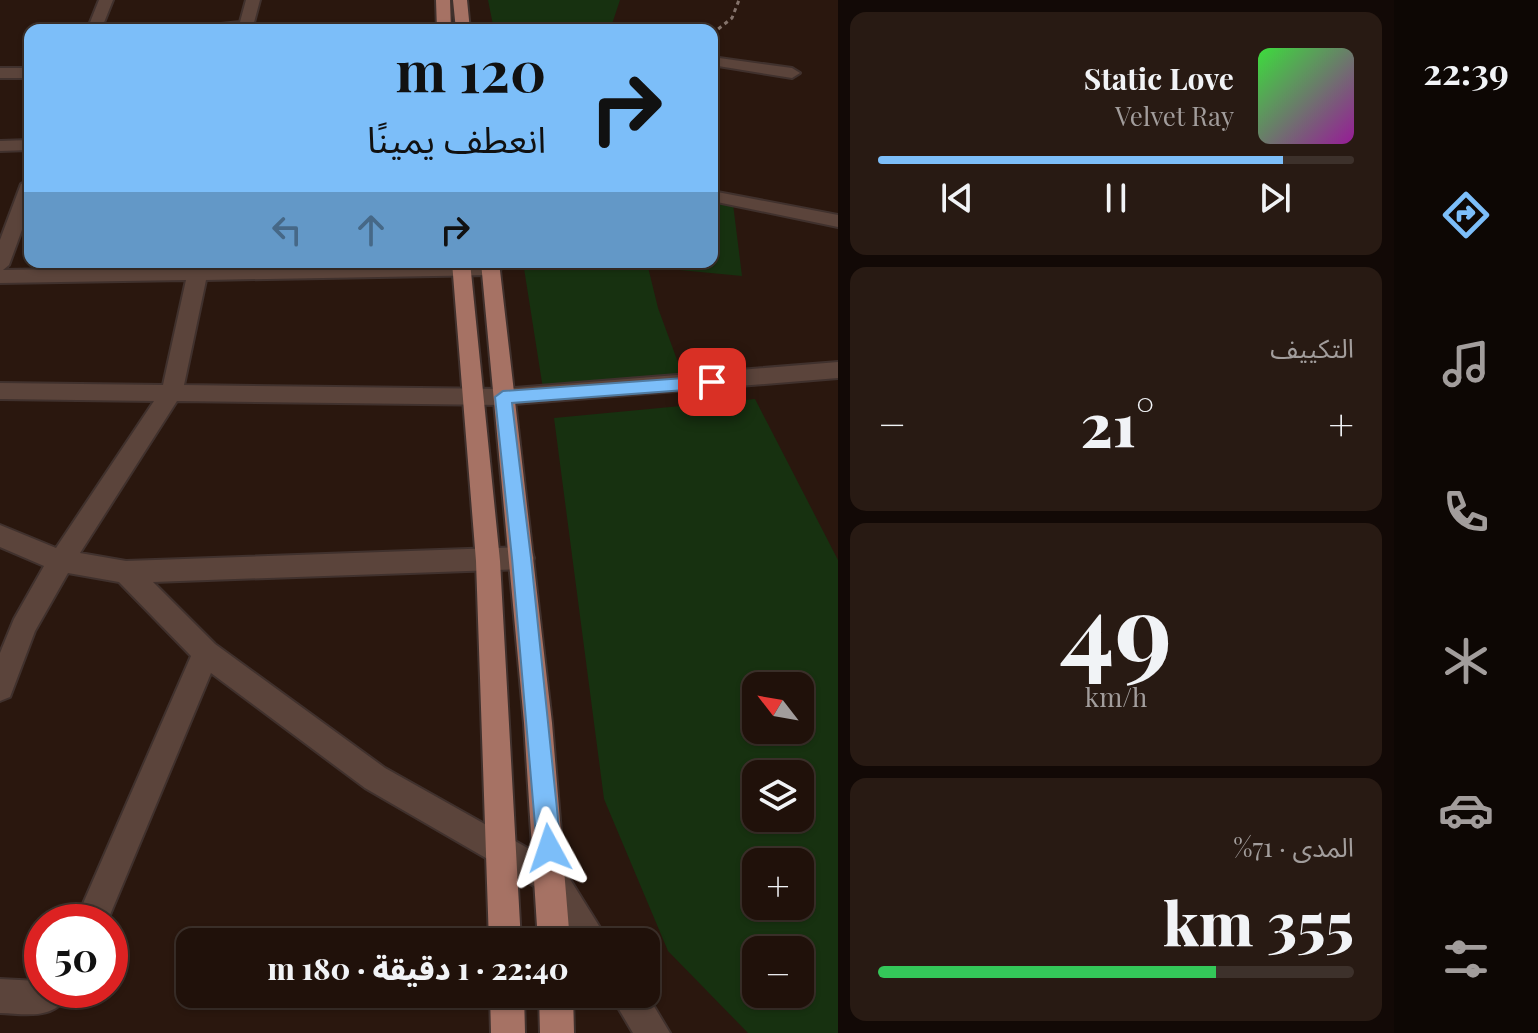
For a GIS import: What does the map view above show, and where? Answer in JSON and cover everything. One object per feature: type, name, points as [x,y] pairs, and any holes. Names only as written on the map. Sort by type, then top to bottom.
[{"type":"main road","points":[[443,0],[444,24]]},
{"type":"main road","points":[[460,0],[464,24]]},
{"type":"main road","points":[[461,268],[488,561],[505,928]]},
{"type":"main road","points":[[490,268],[522,558],[552,879],[554,928]]},
{"type":"main road","points":[[507,1008],[508,1033]]},
{"type":"main road","points":[[556,1008],[557,1033]]},
{"type":"street","points":[[96,24],[106,0]]},
{"type":"street","points":[[247,24],[253,0]]},
{"type":"street","points":[[718,62],[792,73]]},
{"type":"street","points":[[0,73],[24,73]]},
{"type":"street","points":[[0,146],[24,145]]},
{"type":"street","points":[[718,197],[838,221]]},
{"type":"street","points":[[0,265],[24,200]]},
{"type":"street","points":[[0,277],[286,268]]},
{"type":"street","points":[[0,688],[23,628],[61,561],[172,391],[199,269]]},
{"type":"street","points":[[0,391],[503,397],[838,370]]},
{"type":"street","points":[[0,536],[61,561],[126,572],[522,558]]},
{"type":"street","points":[[126,572],[206,653],[375,778],[552,879],[584,928]]},
{"type":"street","points":[[99,904],[206,653]]},
{"type":"street","points":[[0,996],[24,997]]},
{"type":"street","points":[[636,1008],[653,1033]]},
{"type":"path","points":[[718,29],[732,18],[739,0]]},
{"type":"green space","points":[[488,0],[620,0],[612,24],[493,24]]},
{"type":"green space","points":[[718,202],[733,204],[742,276],[658,268],[718,268]]},
{"type":"green space","points":[[524,268],[648,268],[658,308],[683,376],[543,389]]},
{"type":"green space","points":[[755,399],[838,560],[838,1033],[748,1033],[668,951],[604,799],[554,418]]},
{"type":"route","points":[[549,848],[522,558],[503,397],[712,382]]}]
